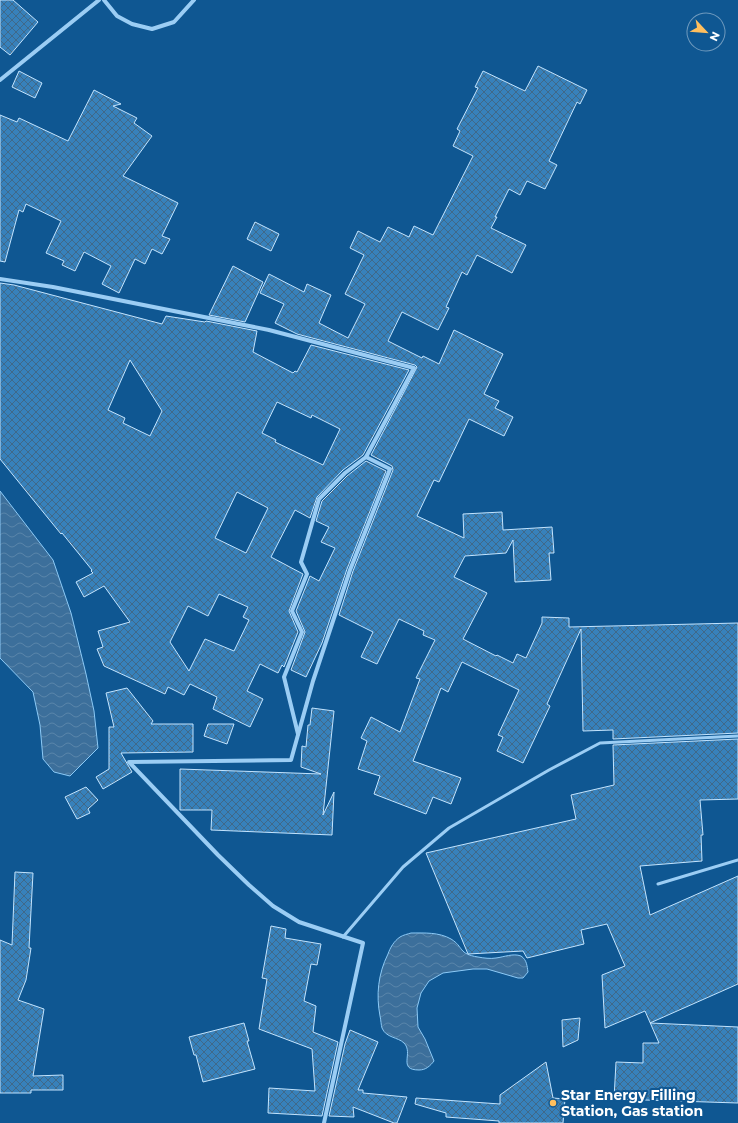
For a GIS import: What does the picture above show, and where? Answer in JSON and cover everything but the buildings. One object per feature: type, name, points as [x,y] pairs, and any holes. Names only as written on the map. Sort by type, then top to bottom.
[{"type":"street","points":[[0,80],[99,0]]},
{"type":"street","points":[[104,0],[117,16],[132,24],[152,29],[174,22],[194,0]]},
{"type":"street","points":[[0,279],[53,287],[269,330],[414,368],[366,457],[345,473],[319,499],[301,562],[307,574],[292,611],[302,632],[284,677],[298,734]]},
{"type":"street","points":[[324,1123],[363,943],[299,922],[273,906],[218,855],[129,762],[291,760],[313,681],[350,570],[390,469],[366,457]]},
{"type":"lane","points":[[344,937],[403,867],[449,828],[549,770],[600,743],[738,736]]},
{"type":"lane","points":[[658,884],[738,860]]},
{"type":"water","points":[[0,491],[53,560],[71,613],[86,674],[94,711],[98,748],[70,776],[54,772],[43,759],[40,725],[33,692],[0,658]]},
{"type":"water","points":[[411,933],[431,933],[442,935],[451,939],[464,952],[472,956],[482,958],[499,958],[512,955],[521,956],[526,961],[528,972],[523,978],[518,978],[487,969],[473,969],[443,973],[429,981],[421,993],[417,1008],[418,1027],[425,1039],[434,1061],[428,1067],[419,1070],[412,1069],[407,1064],[407,1047],[404,1043],[386,1034],[382,1028],[378,1000],[380,977],[390,949],[398,939]]},
{"type":"place","name":"Star Energy Filling Station, Gas station","points":[[553,1103]]}]
